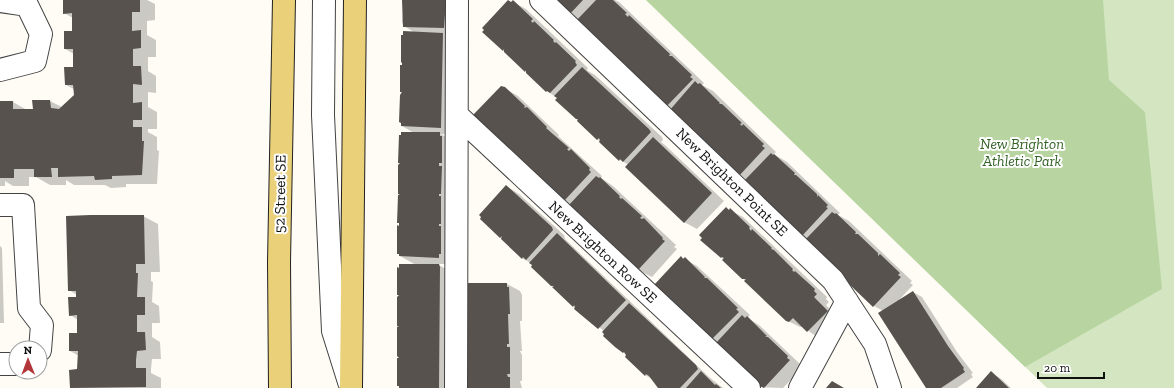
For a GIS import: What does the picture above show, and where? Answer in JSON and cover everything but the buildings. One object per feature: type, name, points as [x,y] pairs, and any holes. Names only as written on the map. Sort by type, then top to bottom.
[{"type":"main road","name":"52 Street SE","points":[[280,388],[279,262],[284,0]]},
{"type":"main road","points":[[350,387],[355,0]]},
{"type":"street","points":[[324,0],[323,115],[333,331],[350,387]]},
{"type":"street","points":[[456,388],[457,0]]},
{"type":"street","name":"New Brighton Point SE","points":[[541,0],[833,280],[875,344],[890,388]]},
{"type":"street","points":[[0,1],[27,3],[41,34],[35,61],[0,70]]},
{"type":"street","name":"New Brighton Row SE","points":[[457,115],[749,388]]},
{"type":"street","points":[[0,205],[23,205],[29,308],[42,325],[41,340]]},
{"type":"street","points":[[800,388],[847,301]]},
{"type":"green space","name":"New Brighton Athletic Park","points":[[646,0],[1174,0],[1174,388],[1047,388]]},
{"type":"green space","name":"New Brighton Athletic Park","points":[[646,0],[1103,0],[1109,80],[1145,112],[1162,289],[1025,367]]}]
